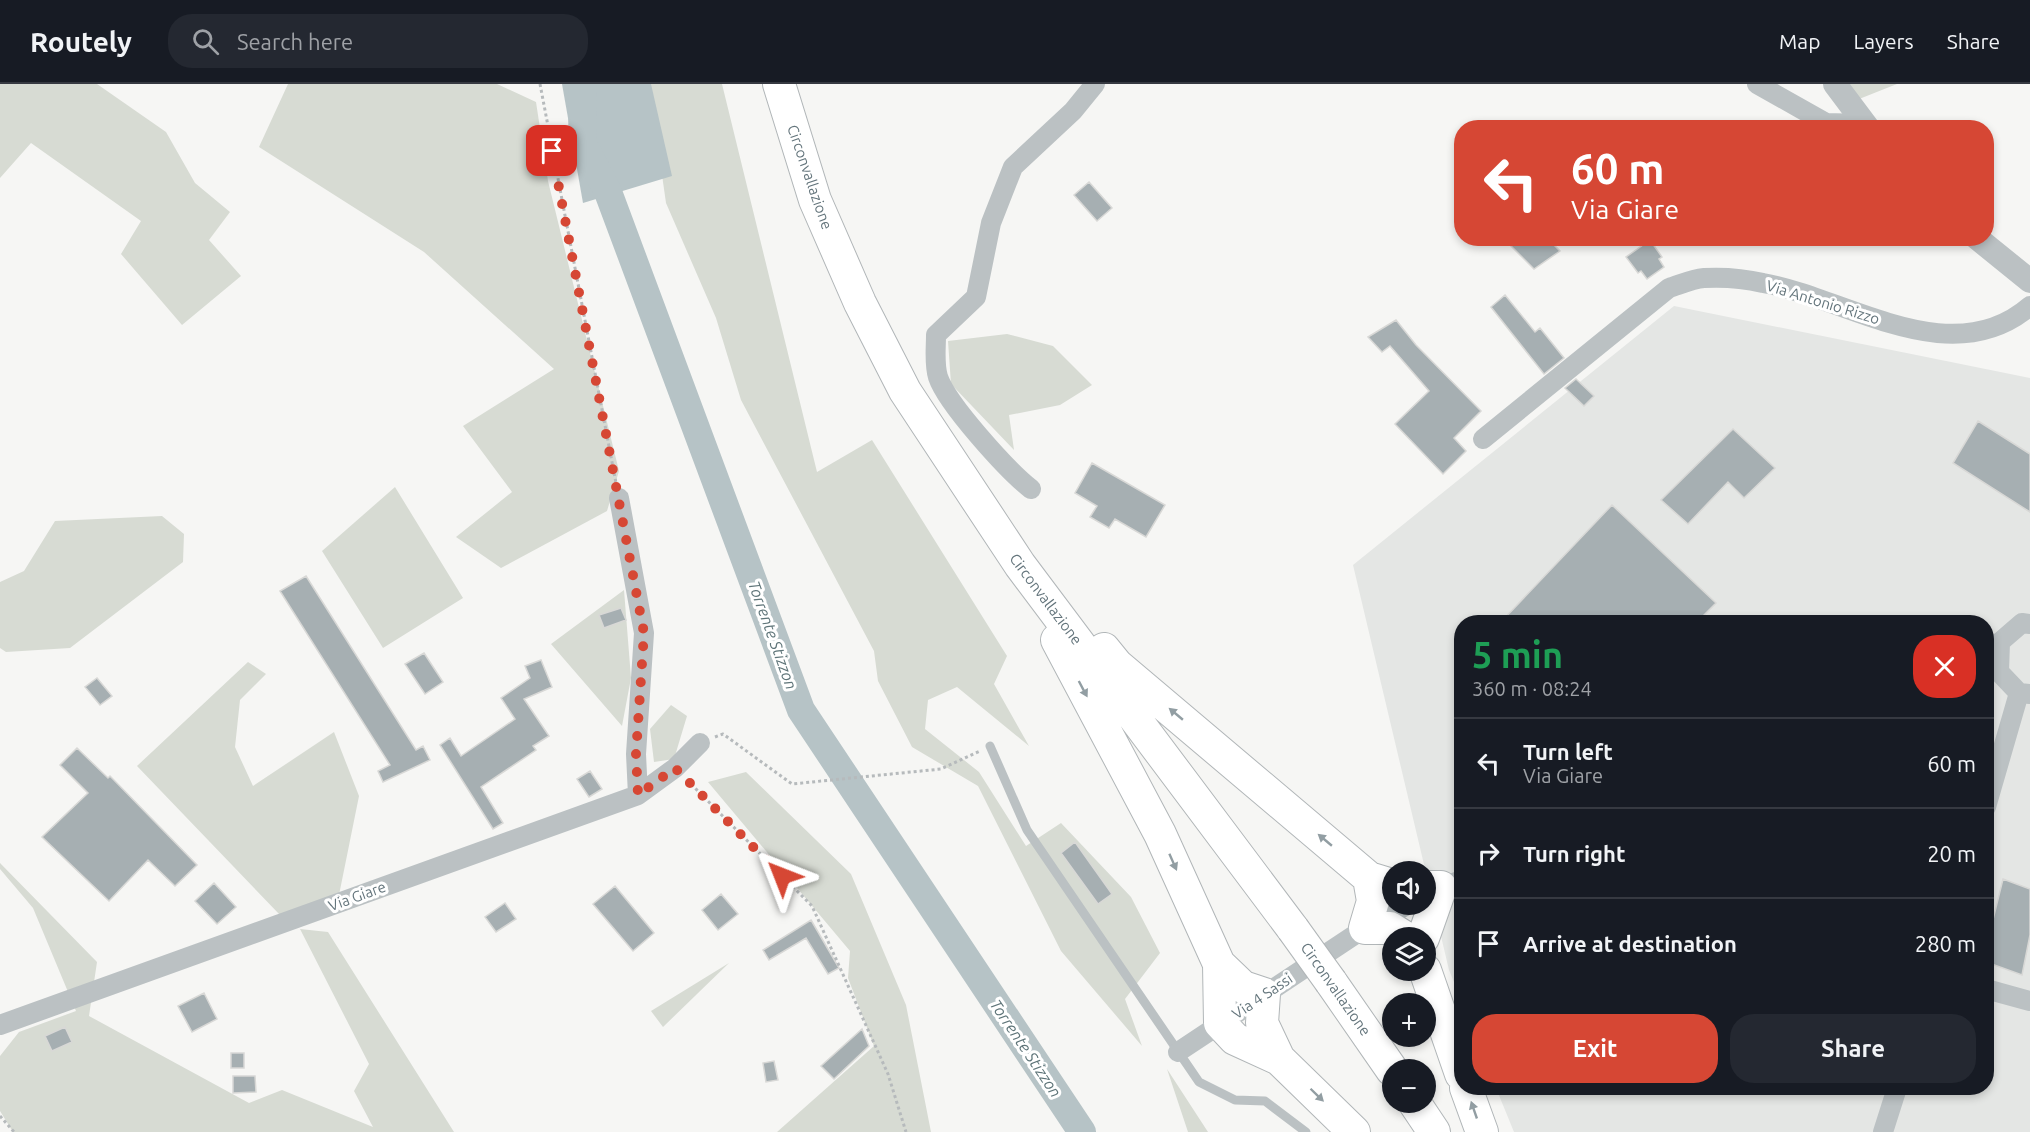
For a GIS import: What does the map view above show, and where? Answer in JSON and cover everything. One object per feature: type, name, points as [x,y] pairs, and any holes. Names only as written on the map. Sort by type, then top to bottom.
[{"type":"highway","name":"Circonvallazione","points":[[779,84],[814,200],[860,303],[905,391],[987,517],[1044,597],[1293,929],[1384,1059]]},
{"type":"highway","points":[[1279,1059],[1262,1023],[1264,994],[1243,987],[1220,964],[1160,834],[1045,618],[1044,597],[1070,606],[1117,665],[1381,881],[1372,901],[1365,928],[1382,928]]},
{"type":"highway","points":[[1426,927],[1438,887]]},
{"type":"highway","points":[[1220,964],[1220,1023],[1235,1039],[1279,1059],[1354,1132]]},
{"type":"highway","points":[[1429,981],[1454,1054]]},
{"type":"highway","points":[[1469,1095],[1482,1132]]},
{"type":"highway","points":[[1421,1113],[1434,1132]]},
{"type":"street","points":[[1031,489],[1011,474],[959,411],[939,379],[935,362],[936,335],[976,297],[991,223],[1013,167],[1073,111],[1095,84]]},
{"type":"street","points":[[1757,84],[1821,120]]},
{"type":"street","points":[[1835,84],[1862,120]]},
{"type":"street","points":[[1987,246],[2030,281]]},
{"type":"street","name":"Via Antonio Rizzo","points":[[1483,439],[1669,288],[1702,278],[1763,282],[1827,301],[1900,327],[1945,334],[1987,329],[2016,318],[2030,306]]},
{"type":"street","points":[[619,498],[644,633],[636,754],[638,795]]},
{"type":"street","points":[[1994,781],[2024,693],[1999,672],[2000,642],[2022,623],[2030,624]]},
{"type":"street","name":"Via Giare","points":[[0,1025],[638,795],[675,768],[700,743]]},
{"type":"street","name":"Via 4 Sassi","points":[[1178,1052],[1365,928],[1389,915]]},
{"type":"street","points":[[1994,991],[2030,1001]]},
{"type":"street","points":[[1883,1132],[1896,1095]]},
{"type":"lane","points":[[990,746],[1028,831],[1199,1082],[1235,1100],[1265,1101],[1306,1132]]},
{"type":"path","points":[[540,84],[619,498]]},
{"type":"path","points":[[700,743],[723,734],[792,784],[941,769],[990,746]]},
{"type":"path","points":[[675,768],[812,906],[888,1074],[906,1132]]},
{"type":"path","points":[[0,1116],[14,1132]]},
{"type":"shaded area","points":[[0,84],[97,84],[166,132],[195,183],[230,212],[209,240],[241,276],[182,325],[121,254],[141,221],[31,143],[0,178]]},
{"type":"shaded area","points":[[288,84],[497,84],[536,102],[548,181],[619,471],[607,511],[501,568],[456,537],[512,492],[463,426],[554,369],[424,252],[259,147]]},
{"type":"shaded area","points":[[562,84],[651,84],[672,176],[583,203]]},
{"type":"shaded area","points":[[649,84],[722,84],[817,472],[872,440],[1007,656],[994,684],[1029,746],[957,687],[928,700],[925,729],[979,772],[1026,846],[1061,823],[1131,897],[1160,953],[1125,999],[1142,1046],[1061,951],[978,786],[912,747],[878,681],[874,651],[741,400],[716,318],[666,203]]},
{"type":"shaded area","points":[[1835,84],[1897,84],[1849,103]]},
{"type":"shaded area","points":[[1674,306],[2030,378],[2030,1132],[1514,1132],[1499,1095],[1994,1095],[1994,615],[1454,615],[1454,982],[1436,915],[1436,861],[1423,861],[1353,565]]},
{"type":"shaded area","points":[[1007,334],[1053,346],[1092,385],[1060,405],[1009,415],[1014,450],[951,384],[948,341]]},
{"type":"shaded area","points":[[395,487],[463,598],[383,648],[322,551]]},
{"type":"shaded area","points":[[162,516],[184,534],[183,562],[70,648],[6,652],[0,648],[0,582],[24,571],[55,521]]},
{"type":"shaded area","points":[[624,590],[631,678],[622,726],[551,644]]},
{"type":"shaded area","points":[[248,662],[266,674],[240,700],[235,747],[253,786],[334,732],[359,796],[339,895],[280,915],[137,766]]},
{"type":"shaded area","points":[[671,705],[687,716],[674,759],[654,762],[650,729]]},
{"type":"shaded area","points":[[746,772],[851,874],[906,1005],[931,1132],[777,1132],[874,1046],[848,978],[850,951],[708,782]]},
{"type":"shaded area","points":[[0,863],[97,962],[89,1016],[249,1103],[282,1090],[373,1127],[354,1091],[369,1064],[300,929],[328,932],[454,1132],[13,1132],[0,1111],[0,1056],[19,1032],[76,1011],[33,908],[0,869]]},
{"type":"shaded area","points":[[729,963],[663,1027],[651,1011]]},
{"type":"shaded area","points":[[1167,1069],[1208,1132],[1188,1132]]},
{"type":"building","points":[[1089,182],[1112,208],[1097,221],[1074,195]]},
{"type":"building","points":[[1511,246],[1555,246],[1560,251],[1534,269]]},
{"type":"building","points":[[1642,246],[1654,246],[1662,257],[1659,259],[1664,267],[1647,279],[1641,271],[1638,273],[1626,257]]},
{"type":"building","points":[[1505,295],[1535,332],[1540,328],[1564,358],[1544,374],[1491,307]]},
{"type":"building","points":[[1396,320],[1416,345],[1481,411],[1454,438],[1466,451],[1443,474],[1395,424],[1429,391],[1390,346],[1382,352],[1368,337]]},
{"type":"building","points":[[1576,379],[1594,396],[1584,406],[1565,388]]},
{"type":"building","points":[[1978,421],[2030,454],[2030,512],[1953,463]]},
{"type":"building","points":[[1733,429],[1775,468],[1744,498],[1728,482],[1688,524],[1661,500]]},
{"type":"building","points":[[1092,463],[1165,505],[1146,537],[1115,519],[1109,528],[1090,517],[1097,506],[1075,493]]},
{"type":"building","points":[[1612,505],[1716,603],[1704,615],[1508,615]]},
{"type":"building","points":[[306,576],[416,750],[423,746],[430,760],[383,782],[378,771],[390,765],[280,591]]},
{"type":"building","points":[[621,608],[626,620],[604,628],[599,615]]},
{"type":"building","points":[[424,653],[443,682],[425,694],[405,664]]},
{"type":"building","points":[[541,660],[552,687],[524,699],[549,736],[533,746],[536,750],[481,787],[503,823],[493,829],[440,745],[450,738],[461,756],[515,719],[501,698],[530,678],[525,666]]},
{"type":"building","points":[[97,678],[112,696],[100,705],[85,687]]},
{"type":"building","points":[[77,748],[108,778],[110,776],[197,865],[175,886],[148,860],[109,901],[42,837],[88,793],[60,765]]},
{"type":"building","points":[[590,771],[602,789],[589,797],[577,779]]},
{"type":"building","points":[[1075,842],[1112,894],[1098,904],[1061,853]]},
{"type":"building","points":[[2003,879],[2030,889],[2030,935],[2022,975],[1994,965],[1994,916]]},
{"type":"building","points":[[214,883],[236,907],[217,924],[195,901]]},
{"type":"building","points":[[615,886],[654,933],[633,951],[593,904]]},
{"type":"building","points":[[721,894],[738,914],[718,930],[702,910]]},
{"type":"building","points":[[505,903],[516,919],[496,932],[485,917]]},
{"type":"building","points":[[811,920],[839,968],[828,974],[806,938],[769,960],[763,950]]},
{"type":"building","points":[[204,993],[217,1019],[192,1032],[178,1006]]},
{"type":"building","points":[[65,1027],[72,1042],[52,1051],[45,1036]]},
{"type":"building","points":[[862,1029],[869,1046],[834,1079],[821,1066]]},
{"type":"building","points":[[231,1053],[244,1053],[244,1068],[231,1068]]},
{"type":"building","points":[[774,1061],[778,1080],[766,1082],[763,1063]]},
{"type":"building","points":[[233,1076],[255,1076],[256,1092],[233,1093]]},
{"type":"waterway","name":"Torrente Stizzon","points":[[583,84],[582,142],[608,192],[801,710],[1082,1132]]},
{"type":"route","points":[[552,151],[644,633],[636,754],[638,795],[675,768],[782,876]]}]
